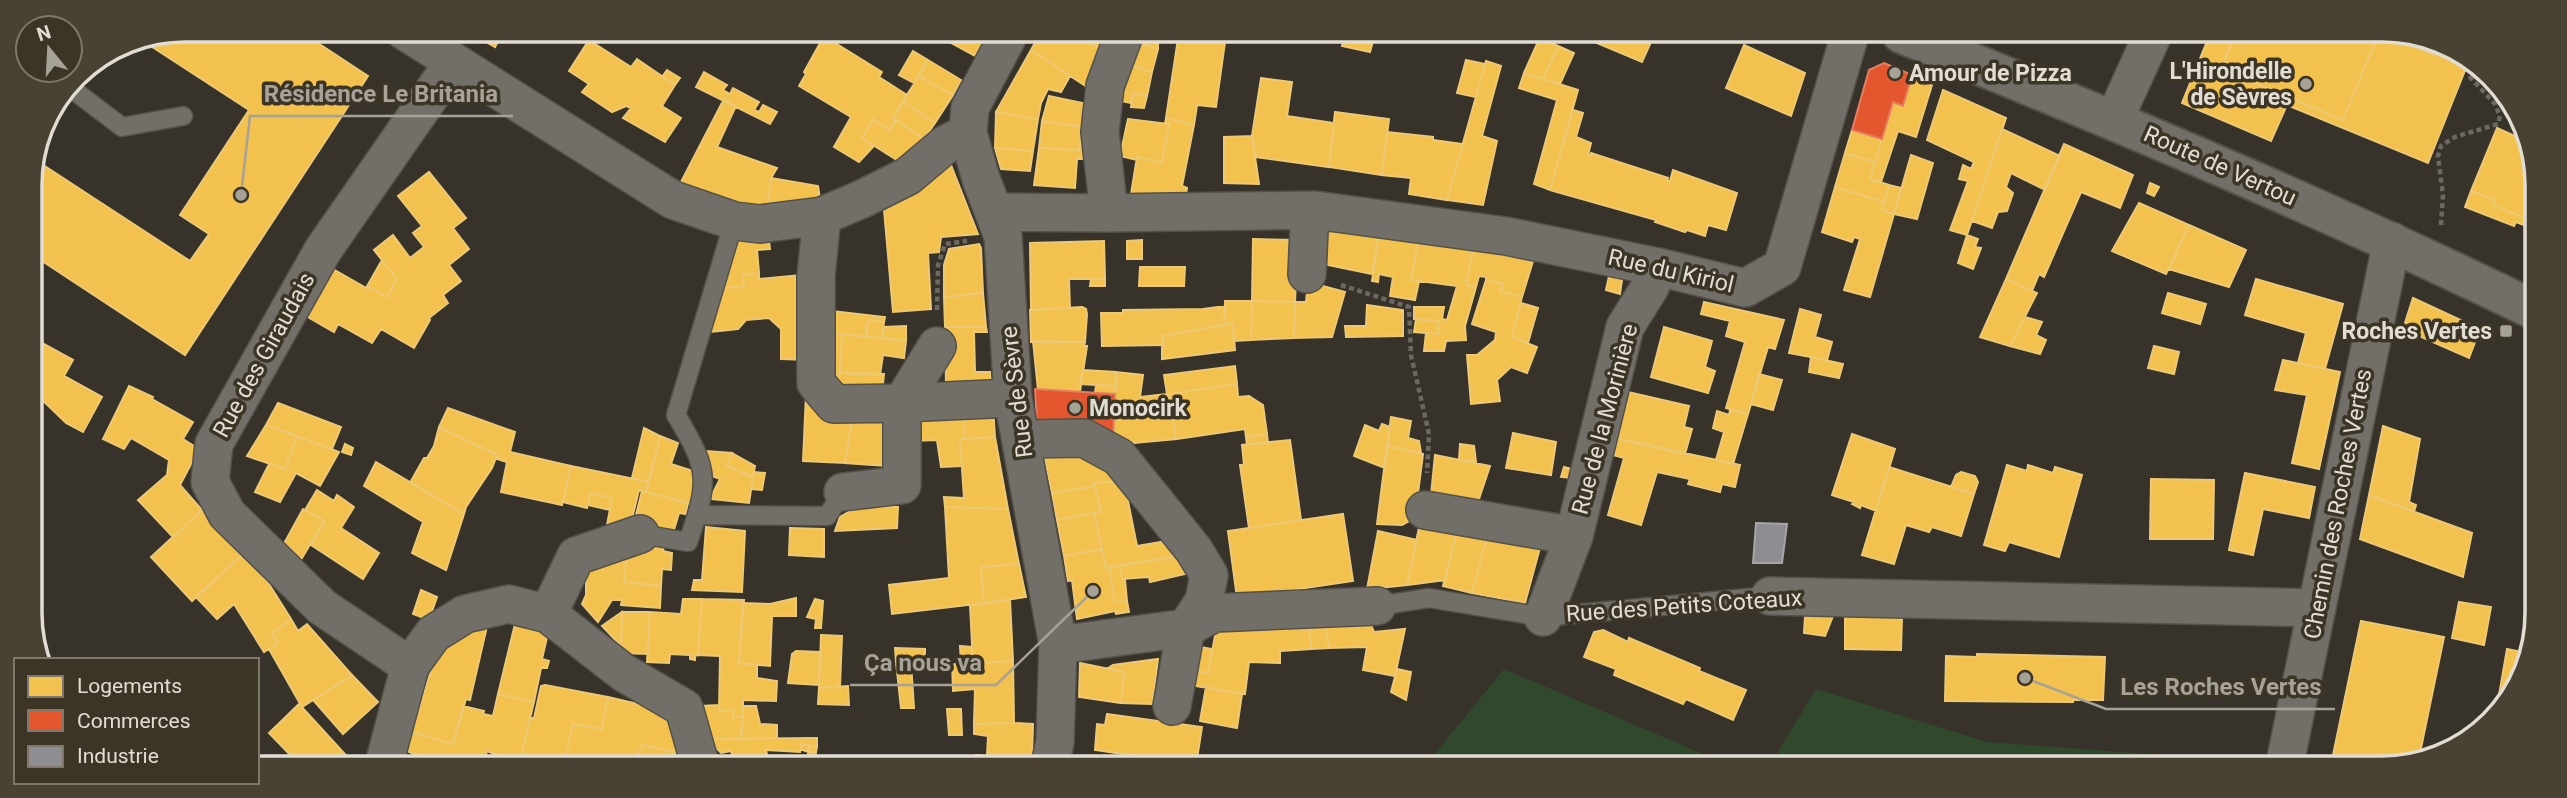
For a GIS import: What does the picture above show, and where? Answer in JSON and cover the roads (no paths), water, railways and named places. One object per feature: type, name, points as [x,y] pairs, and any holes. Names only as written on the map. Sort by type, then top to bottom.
[{"type":"main road","name":"Route de Vertou","points":[[1922,42],[2114,120],[2392,241],[2525,306]]},
{"type":"street","points":[[421,42],[673,200],[734,221],[760,224],[822,216],[908,176],[946,144],[968,133]]},
{"type":"street","name":"Rue de Sèvre","points":[[1005,42],[970,108],[968,133],[981,179],[999,224],[1013,398],[1058,645],[1055,742],[1052,756]]},
{"type":"street","points":[[1109,213],[1100,132],[1105,86],[1121,42]]},
{"type":"street","name":"Rue du Kiriol","points":[[999,224],[1109,213],[1315,210],[1506,236],[1745,288],[1782,267],[1848,42]]},
{"type":"street","points":[[2114,120],[2149,42]]},
{"type":"street","name":"Rue des Giraudais","points":[[410,666],[322,607],[227,514],[210,482],[214,444],[323,250],[453,63]]},
{"type":"street","points":[[1307,274],[1309,230],[1315,210]]},
{"type":"street","points":[[822,216],[816,276],[816,383],[834,404],[1013,398]]},
{"type":"street","name":"Chemin des Roches Vertes","points":[[2287,756],[2392,241]]},
{"type":"street","name":"Rue de la Morinière","points":[[1543,617],[1574,536],[1625,327],[1650,287],[1658,267]]},
{"type":"street","points":[[843,492],[902,485],[902,403],[937,346]]},
{"type":"street","points":[[1021,439],[1084,438],[1119,457],[1194,550],[1209,575],[1204,601],[1186,628],[1172,706]]},
{"type":"street","name":"Rue de la Morinière","points":[[1425,510],[1574,536]]},
{"type":"street","points":[[548,614],[576,556],[640,534]]},
{"type":"street","name":"Rue des Petits Coteaux","points":[[1770,596],[2318,608]]},
{"type":"street","points":[[386,756],[410,666],[433,634],[465,614],[509,604],[548,614],[624,673],[684,708],[698,756]]},
{"type":"street","name":"Rue des Petits Coteaux","points":[[1058,645],[1186,628],[1214,613],[1377,606]]},
{"type":"lane","points":[[76,92],[122,127],[183,116]]},
{"type":"lane","points":[[640,534],[688,542],[697,515],[705,479],[696,448],[676,415],[734,221]]},
{"type":"lane","points":[[697,515],[827,516],[843,492]]},
{"type":"lane","name":"Rue des Petits Coteaux","points":[[1377,606],[1429,598],[1543,617],[1770,596]]},
{"type":"place","name":"Amour de Pizza","points":[[1895,73]]},
{"type":"place","name":"L'Hirondelle de Sèvres","points":[[2306,84]]},
{"type":"place","name":"Résidence Le Britania","points":[[241,195]]},
{"type":"place","name":"Roches Vertes","points":[[2506,331]]},
{"type":"place","name":"Monocirk","points":[[1075,408]]},
{"type":"place","name":"Ça nous va","points":[[1093,591]]},
{"type":"place","name":"Les Roches Vertes","points":[[2025,678]]}]
